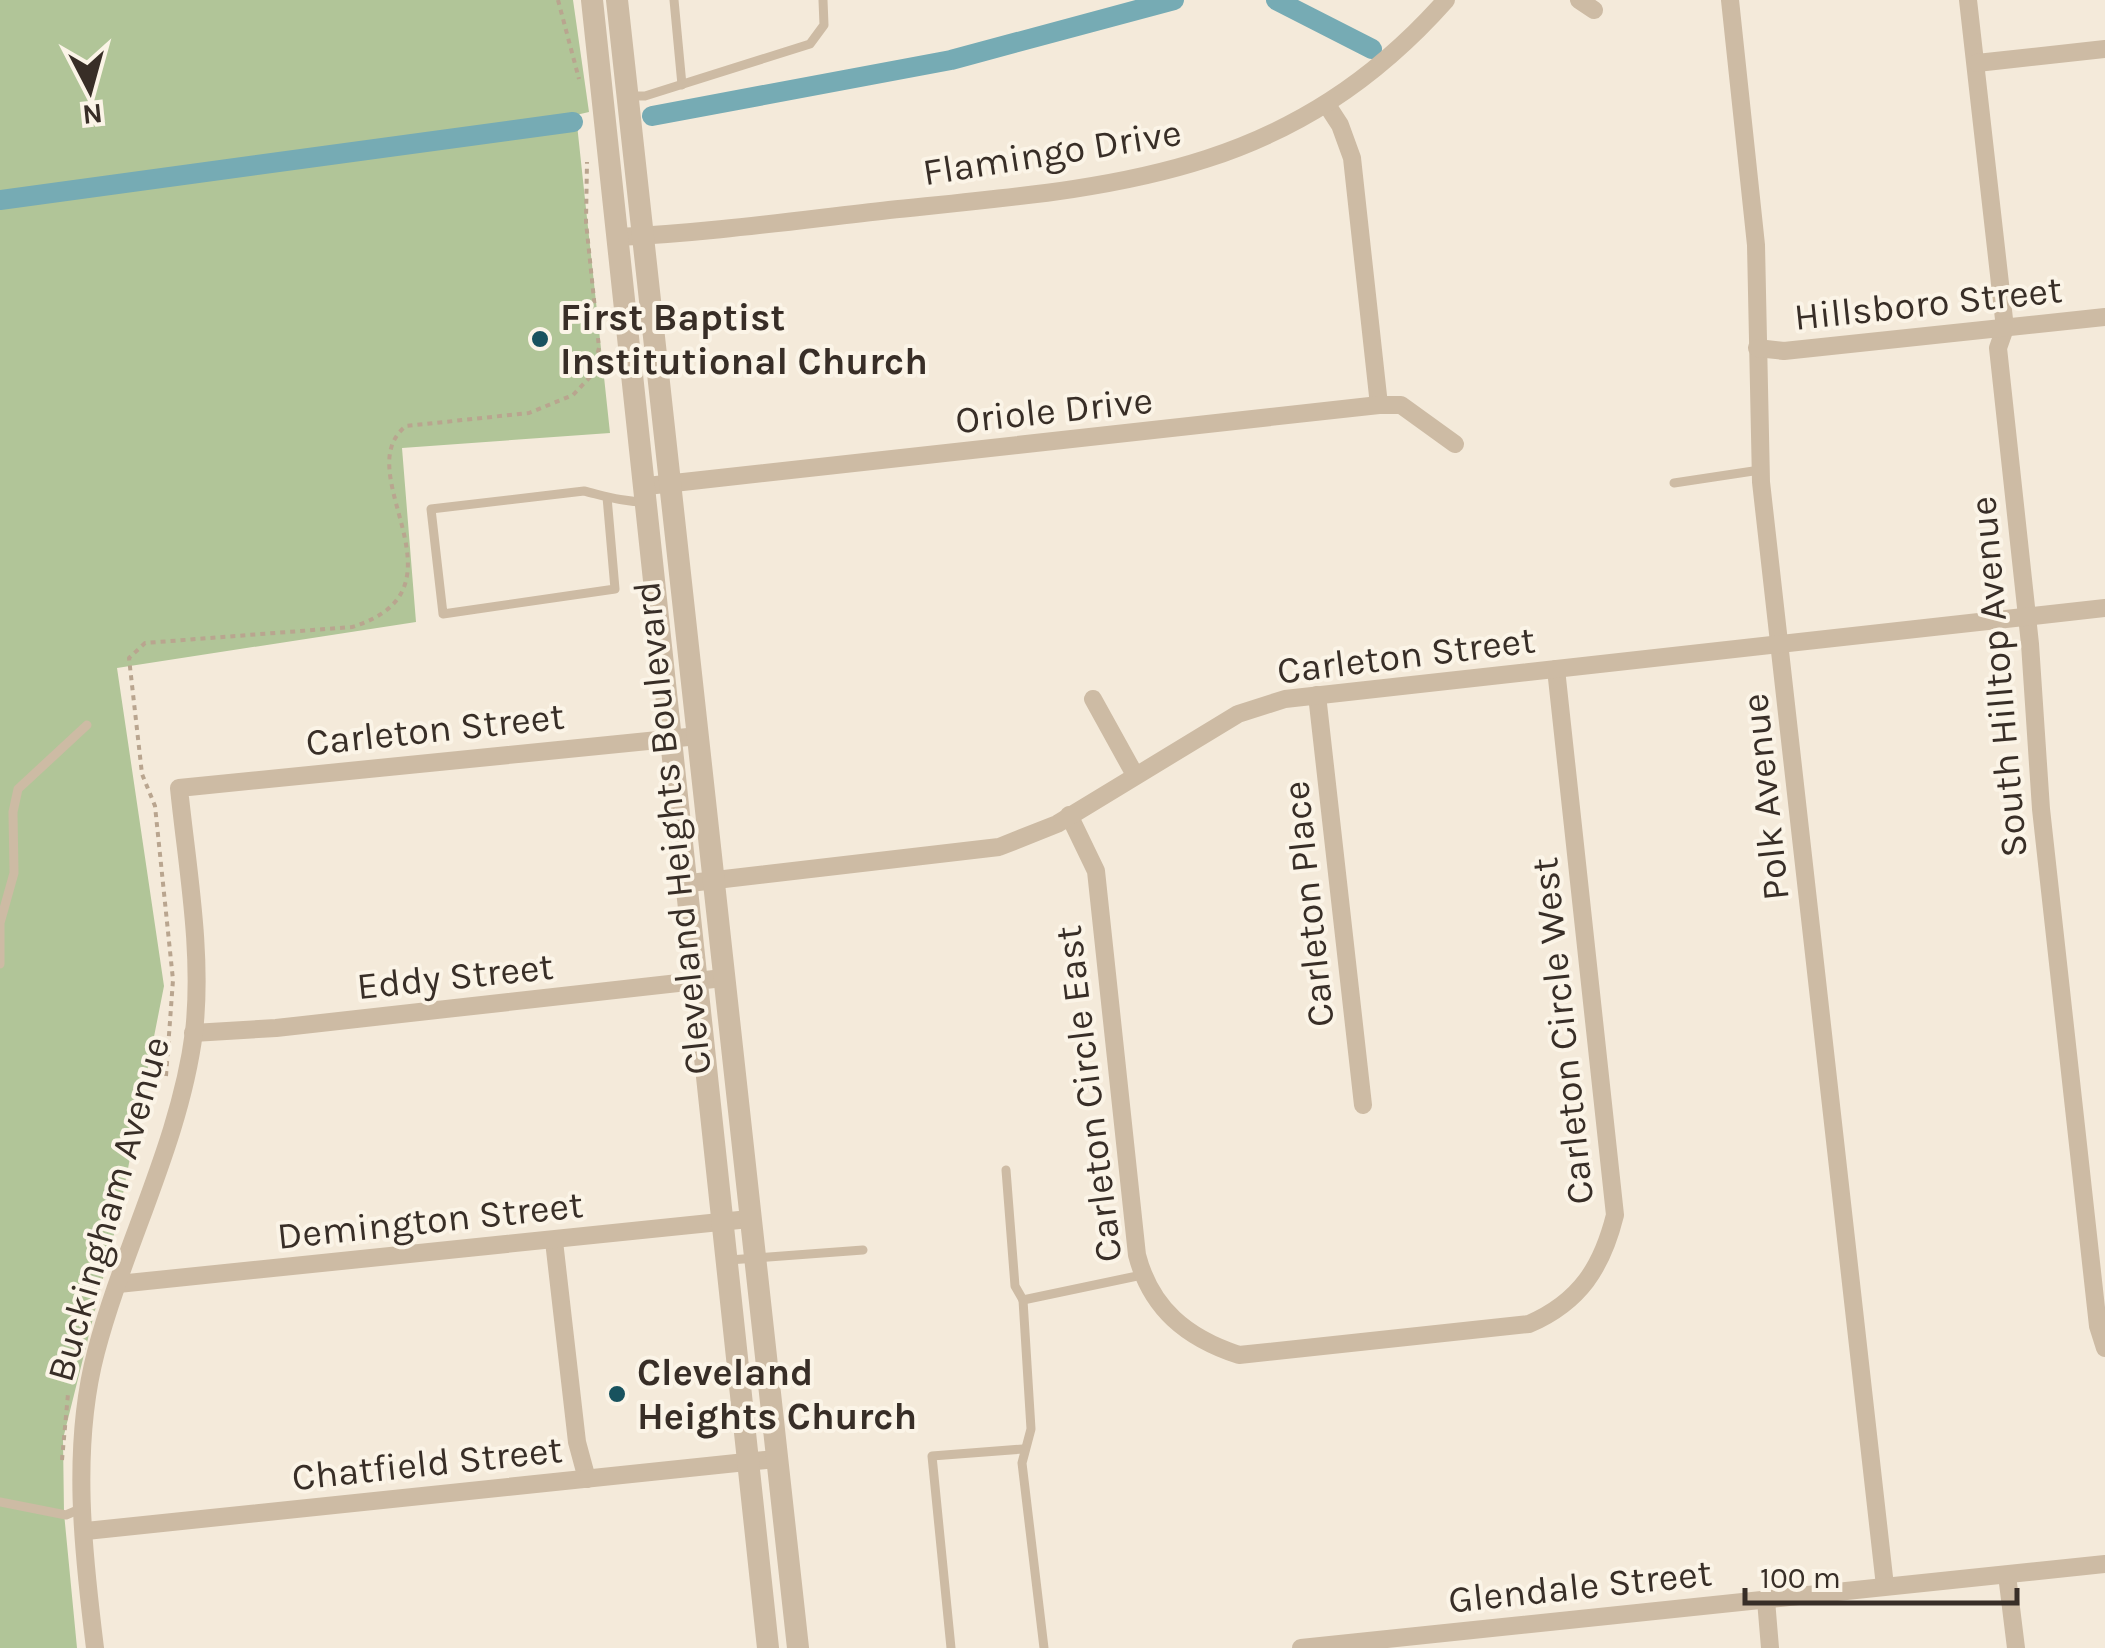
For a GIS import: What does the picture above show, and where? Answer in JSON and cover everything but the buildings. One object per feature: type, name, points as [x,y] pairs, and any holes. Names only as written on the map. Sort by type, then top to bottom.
[{"type":"street","name":"Cleveland Heights Boulevard","points":[[592,0],[690,883],[768,1648]]},
{"type":"street","name":"Cleveland Heights Boulevard","points":[[617,0],[798,1648]]},
{"type":"street","name":"Flamingo Drive","points":[[618,237],[1108,184],[1215,157],[1327,106],[1391,58],[1446,0]]},
{"type":"street","name":"Polk Avenue","points":[[1730,0],[1756,245],[1760,470],[1885,1586]]},
{"type":"street","name":"South Hilltop Avenue","points":[[1968,0],[2005,328],[1998,352],[2027,617],[2041,810],[2098,1326],[2105,1348]]},
{"type":"street","points":[[1977,63],[2105,49]]},
{"type":"street","points":[[603,98],[627,96]]},
{"type":"street","points":[[1327,106],[1340,125],[1352,158],[1379,405]]},
{"type":"street","name":"Hillsboro Street","points":[[1757,348],[1784,351],[2105,317]]},
{"type":"street","name":"Oriole Drive","points":[[648,494],[671,484],[1379,405],[1400,405],[1455,444]]},
{"type":"street","name":"Carleton Street","points":[[690,883],[999,847],[1069,815],[1238,714],[1284,699],[2105,608]]},
{"type":"street","name":"Carleton Circle West","points":[[1384,1342],[1510,1328],[1553,1314],[1592,1276],[1615,1215],[1556,669]]},
{"type":"street","name":"Carleton Place","points":[[1317,695],[1362,1106]]},
{"type":"street","points":[[1093,699],[1135,775]]},
{"type":"street","name":"Carleton Street","points":[[179,788],[698,736]]},
{"type":"street","name":"Buckingham Avenue","points":[[95,1648],[83,1508],[87,1394],[118,1284],[169,1131],[194,1033],[192,916],[179,788]]},
{"type":"street","name":"Carleton Circle East","points":[[1069,815],[1096,871],[1142,1275],[1160,1307],[1207,1344],[1239,1355],[1384,1342]]},
{"type":"street","name":"Eddy Street","points":[[194,1033],[723,978]]},
{"type":"street","name":"Demington Street","points":[[118,1284],[750,1220]]},
{"type":"street","points":[[554,1241],[577,1442],[587,1479]]},
{"type":"street","name":"Chatfield Street","points":[[86,1530],[775,1459]]},
{"type":"street","name":"Glendale Street","points":[[1300,1648],[2105,1564]]},
{"type":"street","points":[[2007,1576],[2016,1648]]},
{"type":"street","points":[[1766,1600],[1770,1648]]},
{"type":"lane","points":[[674,0],[682,84]]},
{"type":"lane","points":[[627,96],[645,96],[810,44],[824,24],[823,0]]},
{"type":"lane","points":[[1674,483],[1760,470]]},
{"type":"lane","points":[[607,497],[615,589],[443,614],[432,509],[584,490],[607,497],[648,494]]},
{"type":"lane","points":[[0,964],[0,923],[14,873],[18,789],[87,725]]},
{"type":"lane","points":[[1006,1170],[1015,1286],[1023,1300],[1031,1429],[1022,1448],[1044,1648]]},
{"type":"lane","points":[[726,1260],[863,1250]]},
{"type":"lane","points":[[1023,1300],[1142,1275]]},
{"type":"lane","points":[[951,1648],[932,1456],[1022,1448]]},
{"type":"lane","points":[[0,1502],[66,1515],[83,1508]]},
{"type":"green space","points":[[0,0],[573,0],[589,112],[576,115],[610,433],[402,448],[416,622],[117,668],[164,986],[119,1214],[63,1439],[64,1513],[77,1648],[0,1648]]},
{"type":"waterway","points":[[652,116],[951,60],[1174,0]]},
{"type":"waterway","points":[[1276,0],[1372,49]]},
{"type":"waterway","points":[[0,200],[573,122]]},
{"type":"place","name":"First Baptist Institutional Church","points":[[540,339]]},
{"type":"place","name":"Cleveland Heights Church","points":[[617,1394]]}]
